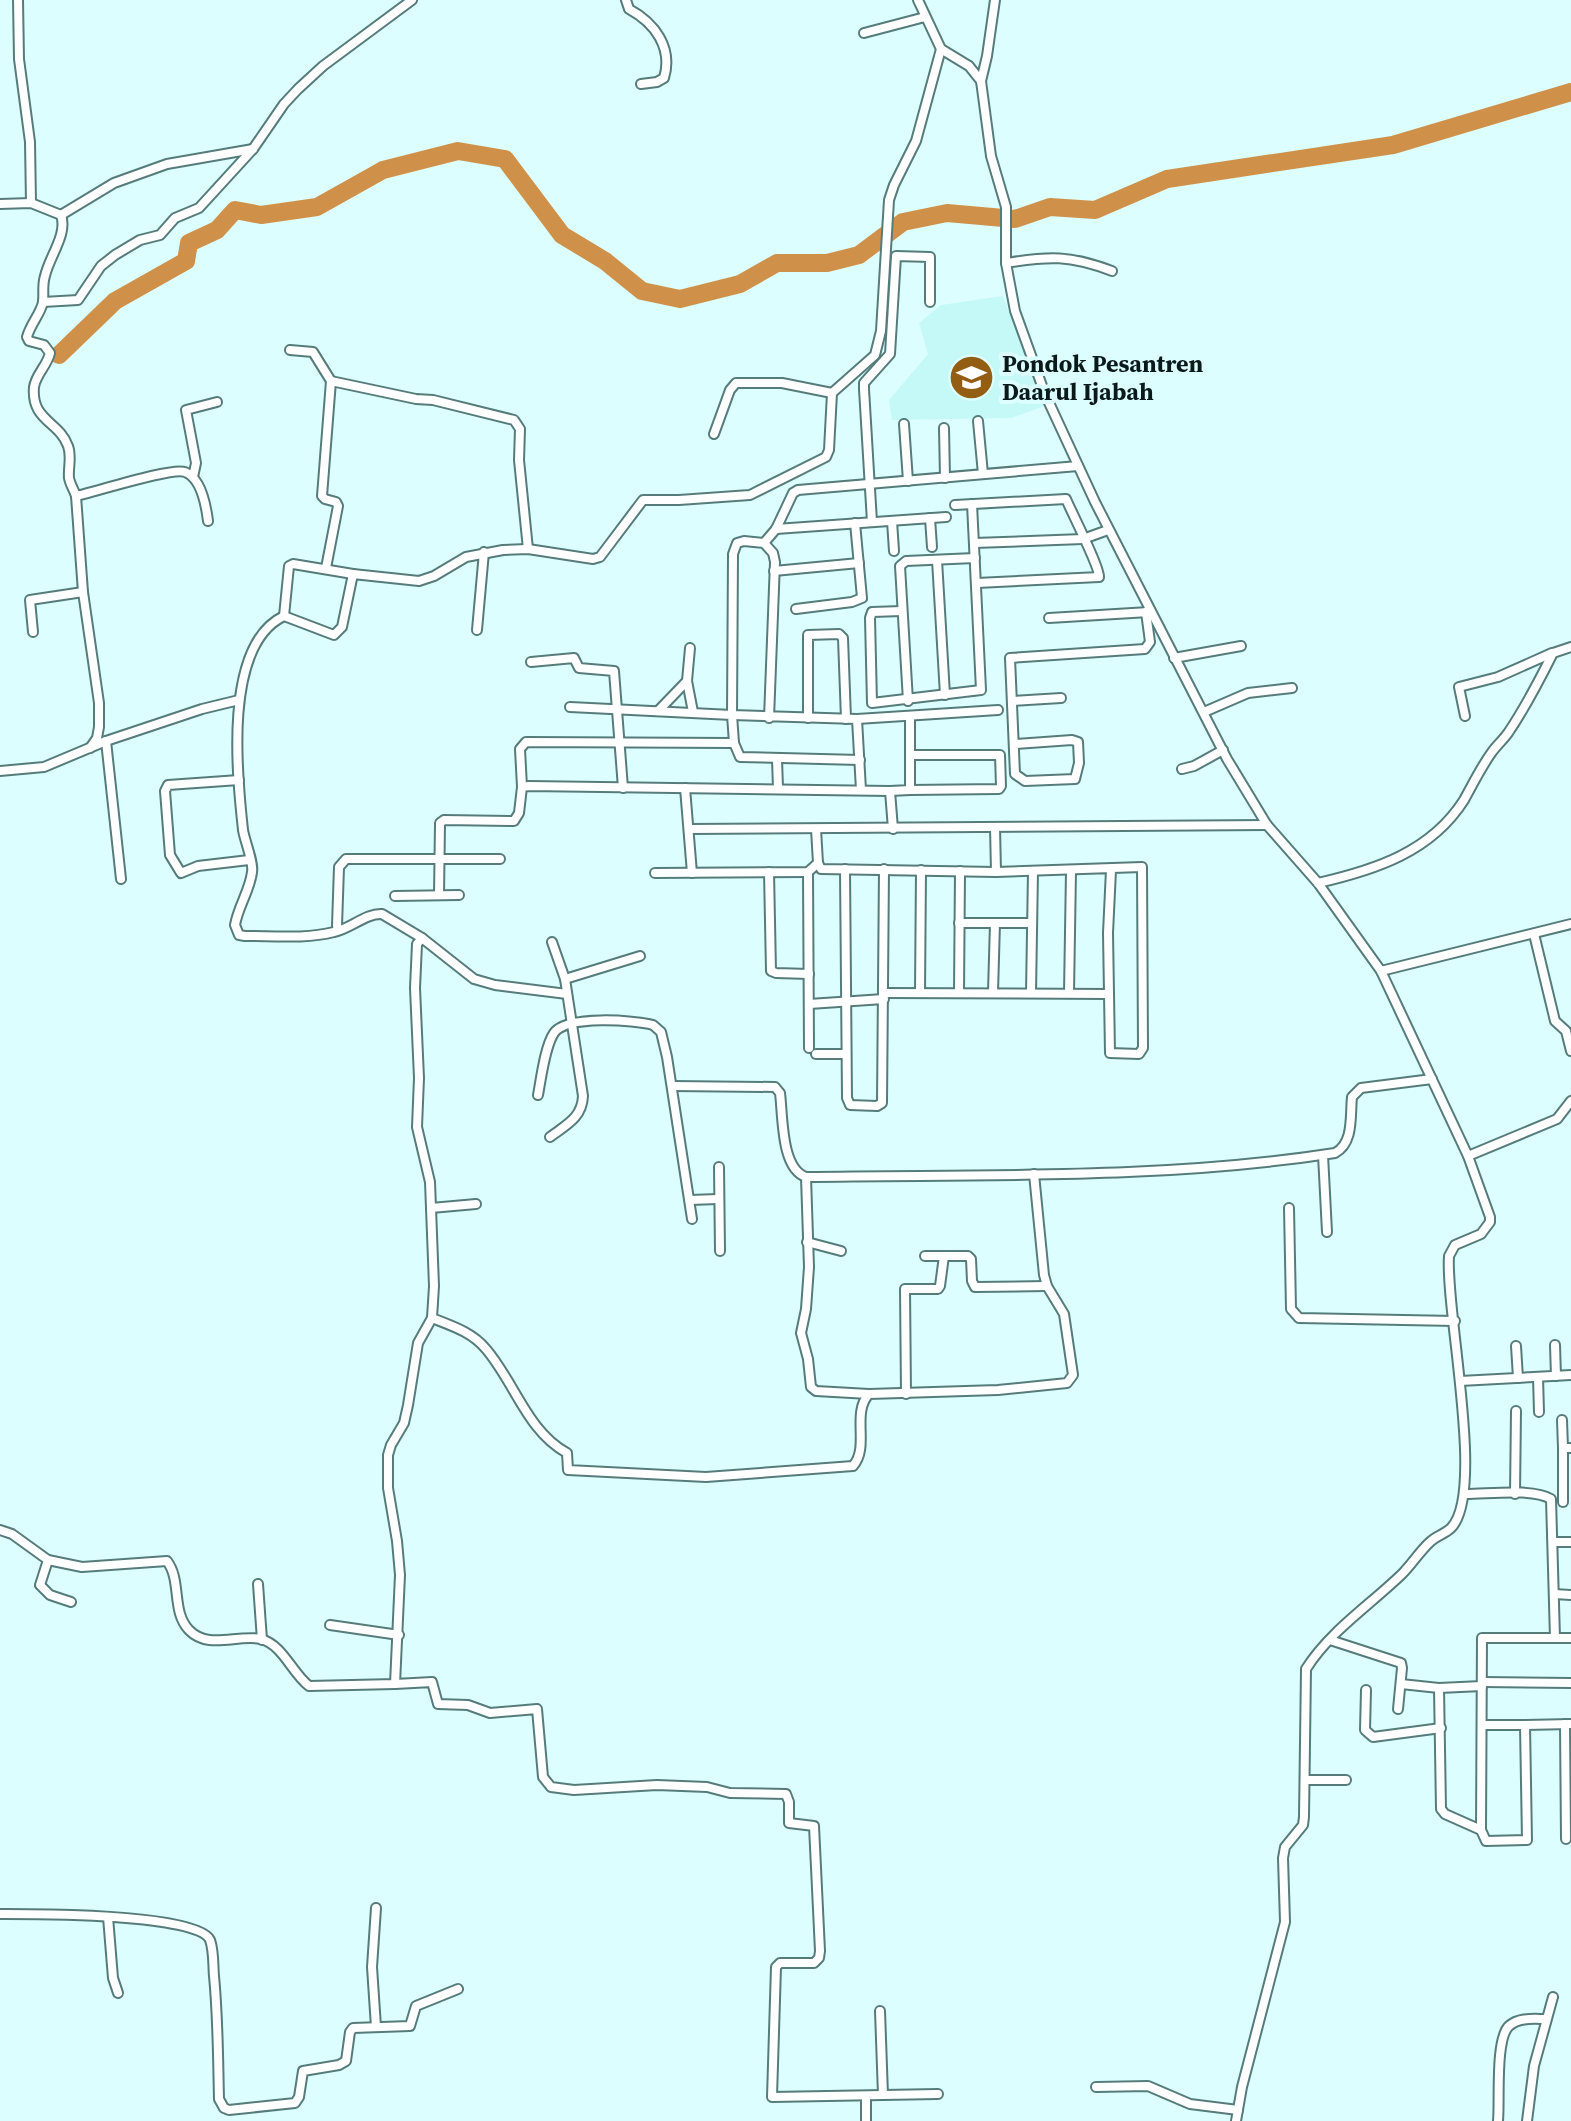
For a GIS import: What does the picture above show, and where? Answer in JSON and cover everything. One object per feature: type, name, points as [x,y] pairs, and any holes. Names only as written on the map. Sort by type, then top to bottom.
[{"type":"street","points":[[18,0],[19,59],[30,142],[31,203]]},
{"type":"street","points":[[43,302],[78,300],[101,266],[133,243],[160,235],[181,214],[199,208],[253,149],[284,104],[311,76],[412,0]]},
{"type":"street","points":[[626,0],[629,9],[641,15],[657,31],[665,57],[664,78],[641,84]]},
{"type":"street","points":[[918,0],[941,49],[969,66],[981,81]]},
{"type":"street","points":[[995,0],[981,81],[991,156],[1006,207],[1006,263],[1015,311],[1045,394],[1148,612],[1223,750],[1267,825],[1318,883],[1381,971],[1468,1156],[1490,1217],[1481,1234],[1463,1239],[1450,1251],[1449,1278],[1460,1381],[1466,1494],[1450,1528],[1430,1542],[1402,1574],[1319,1649],[1306,1669],[1303,1825],[1289,1840],[1283,1858],[1285,1922],[1236,2121]]},
{"type":"street","points":[[864,33],[925,17]]},
{"type":"street","points":[[284,616],[285,587],[289,566],[293,564],[407,581],[428,579],[466,557],[484,552],[528,549],[593,559],[600,557],[643,500],[750,495],[826,457],[832,393],[875,355],[881,331],[887,220],[894,185],[916,141],[941,49]]},
{"type":"street","points":[[61,215],[114,183],[167,164],[253,149]]},
{"type":"street","points":[[0,204],[31,203],[61,215],[63,220],[62,232],[46,271],[43,302],[27,337],[29,341],[44,345],[50,353],[37,376],[35,403],[40,414],[69,447],[83,592],[99,703],[97,738],[90,748]]},
{"type":"street","points":[[872,522],[864,383],[890,354],[896,256],[930,257],[930,302]]},
{"type":"street","points":[[1006,263],[1045,257],[1069,258],[1112,271]]},
{"type":"street","points":[[290,350],[313,352],[331,381],[328,442],[321,491],[322,497],[336,502],[338,506],[326,568]]},
{"type":"street","points":[[331,381],[433,400],[514,420],[520,429],[519,460],[528,549]]},
{"type":"street","points":[[714,434],[730,390],[736,383],[782,383],[832,393]]},
{"type":"street","points":[[208,521],[193,477],[195,454],[186,410],[217,402]]},
{"type":"street","points":[[978,421],[983,474]]},
{"type":"street","points":[[904,424],[908,481]]},
{"type":"street","points":[[944,428],[945,478]]},
{"type":"street","points":[[764,543],[776,529],[793,493],[798,490],[1078,466]]},
{"type":"street","points":[[76,496],[174,470],[184,471],[193,477]]},
{"type":"street","points":[[955,505],[1066,499],[1100,569],[1099,577],[977,583]]},
{"type":"street","points":[[902,611],[872,612],[870,618],[872,703],[981,690],[972,504]]},
{"type":"street","points":[[776,529],[946,517]]},
{"type":"street","points":[[930,518],[932,547]]},
{"type":"street","points":[[892,521],[894,551]]},
{"type":"street","points":[[796,609],[859,601],[862,598],[855,523]]},
{"type":"street","points":[[974,543],[1083,539],[1108,530]]},
{"type":"street","points":[[769,718],[773,553],[764,543],[744,541],[737,543],[733,554],[732,715],[734,743],[740,757],[860,760]]},
{"type":"street","points":[[477,630],[484,552]]},
{"type":"street","points":[[908,701],[900,566],[906,561],[975,558]]},
{"type":"street","points":[[937,560],[945,695]]},
{"type":"street","points":[[774,571],[859,563]]},
{"type":"street","points":[[284,616],[334,635],[342,627],[353,574]]},
{"type":"street","points":[[33,632],[30,600],[83,592]]},
{"type":"street","points":[[1049,618],[1148,612]]},
{"type":"street","points":[[1015,744],[1078,742],[1078,773],[1075,779],[1025,781],[1015,774],[1010,658],[1145,649],[1150,642],[1148,612]]},
{"type":"street","points":[[284,616],[269,627],[252,653],[239,700],[239,780],[252,873],[235,921],[239,935],[326,934],[382,914],[422,938],[474,979],[495,985],[567,994]]},
{"type":"street","points":[[808,718],[807,638],[812,634],[839,634],[843,638],[846,719]]},
{"type":"street","points":[[1174,658],[1241,646]]},
{"type":"street","points":[[1465,716],[1459,687],[1498,677],[1571,647]]},
{"type":"street","points":[[690,648],[687,681],[693,712]]},
{"type":"street","points":[[1318,883],[1360,873],[1401,857],[1435,832],[1463,801],[1487,759],[1534,692],[1553,653]]},
{"type":"street","points":[[531,662],[574,658],[579,668],[614,671],[623,788]]},
{"type":"street","points":[[658,711],[687,681]]},
{"type":"street","points":[[1204,712],[1248,693],[1292,688]]},
{"type":"street","points":[[1013,701],[1061,698]]},
{"type":"street","points":[[0,771],[44,767],[106,741],[239,700]]},
{"type":"street","points":[[570,707],[846,719],[998,710]]},
{"type":"street","points":[[910,716],[910,790]]},
{"type":"street","points":[[857,719],[861,790]]},
{"type":"street","points":[[106,741],[121,879]]},
{"type":"street","points":[[439,895],[440,823],[444,820],[514,821],[519,813],[522,787],[520,749],[526,742],[734,743]]},
{"type":"street","points":[[1182,769],[1203,762],[1223,750]]},
{"type":"street","points":[[522,787],[890,791],[999,789],[1001,786],[1000,755],[910,755]]},
{"type":"street","points":[[777,759],[778,788]]},
{"type":"street","points":[[239,780],[168,785],[165,791],[170,855],[179,873],[198,866],[249,860]]},
{"type":"street","points":[[685,788],[692,873]]},
{"type":"street","points":[[890,791],[893,829]]},
{"type":"street","points":[[690,829],[1209,823],[1267,825]]},
{"type":"street","points":[[995,827],[996,872]]},
{"type":"street","points":[[816,829],[821,869],[996,872],[1142,867],[1143,1048],[1139,1054],[1111,1054],[1111,870]]},
{"type":"street","points":[[337,926],[339,867],[346,859],[500,859]]},
{"type":"street","points":[[655,873],[808,872],[818,863]]},
{"type":"street","points":[[845,869],[848,1103],[880,1105],[884,869]]},
{"type":"street","points":[[920,993],[921,870]]},
{"type":"street","points":[[959,992],[960,871]]},
{"type":"street","points":[[1031,993],[1033,871]]},
{"type":"street","points":[[1069,993],[1071,871]]},
{"type":"street","points":[[769,872],[771,971],[809,974]]},
{"type":"street","points":[[808,872],[809,1004],[813,1051],[846,1054]]},
{"type":"street","points":[[395,896],[459,895]]},
{"type":"street","points":[[959,923],[1032,923]]},
{"type":"street","points":[[993,992],[995,923]]},
{"type":"street","points":[[1381,971],[1571,924]]},
{"type":"street","points":[[1534,934],[1555,1021],[1566,1031],[1571,1051]]},
{"type":"street","points":[[395,1684],[400,1575],[388,1488],[388,1455],[406,1414],[418,1343],[432,1318],[434,1286],[429,1171],[417,1127],[419,1078],[415,988],[417,944],[422,938]]},
{"type":"street","points":[[550,1137],[576,1117],[583,1104],[583,1081],[565,979],[552,942]]},
{"type":"street","points":[[565,979],[640,956]]},
{"type":"street","points":[[809,1004],[920,993],[1109,994]]},
{"type":"street","points":[[538,1095],[552,1035],[558,1028],[571,1022],[653,1025],[661,1032],[672,1086],[692,1219]]},
{"type":"street","points":[[672,1086],[765,1085],[778,1088],[789,1161],[799,1175],[806,1177],[1034,1174],[1224,1165],[1323,1155],[1343,1149],[1348,1140],[1352,1097],[1356,1091],[1432,1079]]},
{"type":"street","points":[[1468,1156],[1557,1119],[1571,1101]]},
{"type":"street","points":[[1323,1155],[1327,1232]]},
{"type":"street","points":[[719,1167],[720,1251]]},
{"type":"street","points":[[806,1177],[809,1267],[801,1333],[812,1390],[906,1394],[1067,1383],[1073,1375],[1064,1314],[1047,1286],[1038,1230],[1034,1174]]},
{"type":"street","points":[[690,1200],[718,1199]]},
{"type":"street","points":[[431,1208],[476,1204]]},
{"type":"street","points":[[1289,1208],[1293,1315],[1299,1318],[1455,1321]]},
{"type":"street","points":[[807,1242],[841,1251]]},
{"type":"street","points":[[925,1256],[968,1256],[975,1287],[1047,1286]]},
{"type":"street","points":[[906,1394],[905,1289],[938,1289],[944,1256]]},
{"type":"street","points":[[432,1318],[465,1331],[487,1349],[547,1439],[567,1453],[568,1470],[706,1477],[853,1466],[860,1452],[863,1402],[869,1394]]},
{"type":"street","points":[[1555,1345],[1556,1376]]},
{"type":"street","points":[[1516,1346],[1518,1378]]},
{"type":"street","points":[[1460,1381],[1571,1375]]},
{"type":"street","points":[[1538,1377],[1539,1412]]},
{"type":"street","points":[[1515,1494],[1516,1411]]},
{"type":"street","points":[[1466,1494],[1542,1494],[1567,1502],[1567,1448],[1562,1420]]},
{"type":"street","points":[[1551,1499],[1555,1638]]},
{"type":"street","points":[[0,1530],[12,1534],[48,1560],[82,1567],[164,1560],[172,1569],[179,1614],[191,1632],[207,1640],[262,1640],[283,1655],[309,1686],[432,1682],[438,1704],[468,1705],[485,1713],[537,1709],[543,1777],[551,1787],[574,1790],[657,1785],[787,1795],[789,1823],[813,1825],[815,1831],[820,1951],[814,1963],[780,1963],[776,1967],[773,2099],[938,2094]]},
{"type":"street","points":[[1553,1542],[1571,1542]]},
{"type":"street","points":[[48,1560],[40,1585],[50,1595],[71,1602]]},
{"type":"street","points":[[258,1584],[262,1640]]},
{"type":"street","points":[[1554,1594],[1571,1595]]},
{"type":"street","points":[[330,1625],[399,1635]]},
{"type":"street","points":[[1525,1725],[1527,1840],[1486,1841],[1481,1830],[1483,1637],[1571,1638]]},
{"type":"street","points":[[1330,1640],[1350,1649],[1395,1660],[1402,1668],[1398,1709]]},
{"type":"street","points":[[1401,1684],[1439,1688],[1571,1683]]},
{"type":"street","points":[[1439,1688],[1441,1809],[1445,1814],[1481,1830]]},
{"type":"street","points":[[1366,1690],[1364,1726],[1373,1737],[1441,1728]]},
{"type":"street","points":[[1482,1725],[1568,1724],[1566,1839]]},
{"type":"street","points":[[1305,1780],[1346,1780]]},
{"type":"street","points":[[376,1908],[372,1967],[376,2027]]},
{"type":"street","points":[[0,1914],[157,1920],[198,1929],[210,1941],[216,2001],[219,2099],[229,2110],[295,2103],[299,2097],[303,2071],[344,2064],[348,2057],[351,2030],[357,2027],[410,2026],[416,2006],[458,1989]]},
{"type":"street","points":[[108,1917],[113,1978],[118,1993]]},
{"type":"street","points":[[1527,2121],[1534,2066],[1553,1997]]},
{"type":"street","points":[[880,2011],[883,2095]]},
{"type":"street","points":[[1498,2121],[1504,2032],[1525,2019],[1546,2019]]},
{"type":"street","points":[[1096,2087],[1148,2086],[1190,2104],[1238,2110]]},
{"type":"street","points":[[866,2096],[866,2121]]},
{"type":"shaded area","name":"Pondok Pesantren Daarul Ijabah","points":[[1003,296],[1045,406],[1011,418],[892,420],[889,400],[928,354],[919,323],[941,305]]},
{"type":"waterway","points":[[59,355],[115,301],[186,261],[189,243],[217,230],[235,210],[261,215],[317,207],[383,170],[458,151],[505,159],[562,235],[605,261],[642,291],[680,299],[740,284],[777,263],[827,263],[859,255],[903,222],[947,213],[1015,219],[1050,207],[1095,210],[1167,179],[1393,145],[1571,92]]},
{"type":"place","name":"Pondok Pesantren Daarul Ijabah","points":[[971,377]]}]
